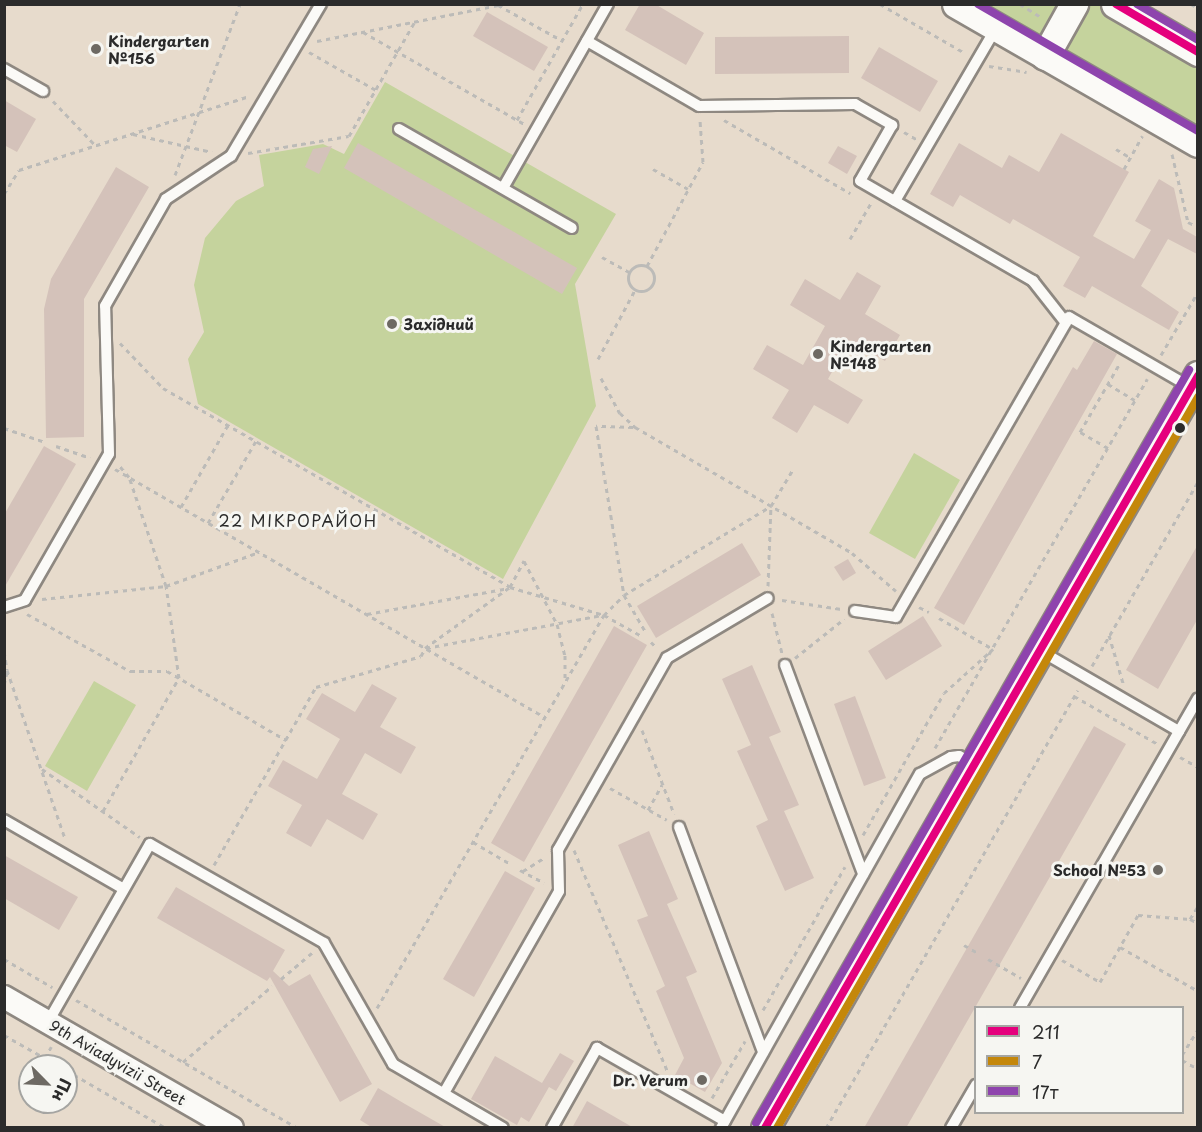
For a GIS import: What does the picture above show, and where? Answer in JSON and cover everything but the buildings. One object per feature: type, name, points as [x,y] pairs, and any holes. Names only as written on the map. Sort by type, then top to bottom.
[{"type":"street","points":[[956,4],[997,28],[1039,65],[1197,143]]},
{"type":"street","points":[[1039,65],[1074,4]]},
{"type":"street","points":[[1115,4],[1197,52]]},
{"type":"street","points":[[765,1128],[1194,381]]},
{"type":"street","name":"9th Aviadyvizii Street","points":[[4,997],[232,1128]]},
{"type":"lane","points":[[8,606],[25,600],[109,454],[105,306],[166,199],[231,156],[321,4]]},
{"type":"lane","points":[[503,188],[608,4]]},
{"type":"lane","points":[[895,201],[997,28]]},
{"type":"lane","points":[[587,41],[699,106],[855,104],[892,125],[860,181],[1033,280],[1066,323]]},
{"type":"lane","points":[[4,69],[43,91]]},
{"type":"lane","points":[[399,129],[572,228]]},
{"type":"lane","points":[[855,611],[896,617],[1069,317],[1155,366],[1194,381]]},
{"type":"lane","points":[[444,1093],[559,891],[558,850],[667,658],[768,598]]},
{"type":"lane","points":[[1040,650],[1179,730]]},
{"type":"lane","points":[[785,665],[863,874]]},
{"type":"lane","points":[[1021,1006],[1197,698]]},
{"type":"lane","points":[[552,1128],[597,1048],[706,1110],[723,1124],[920,774],[951,757],[959,756],[974,764]]},
{"type":"lane","points":[[4,820],[124,889]]},
{"type":"lane","points":[[678,827],[763,1052]]},
{"type":"lane","points":[[48,1022],[150,844],[324,943],[393,1064],[503,1128]]},
{"type":"lane","points":[[951,1128],[974,1087]]},
{"type":"path","points":[[166,199],[240,4]]},
{"type":"path","points":[[297,45],[498,4],[563,41]]},
{"type":"path","points":[[517,120],[583,4]]},
{"type":"path","points":[[880,4],[978,60],[1039,65]]},
{"type":"path","points":[[1191,4],[1197,8]]},
{"type":"path","points":[[133,134],[231,156],[349,136],[415,21]]},
{"type":"path","points":[[363,32],[536,131]]},
{"type":"path","points":[[297,45],[376,90]]},
{"type":"path","points":[[4,194],[19,170],[271,89]]},
{"type":"path","points":[[43,91],[96,146]]},
{"type":"path","points":[[647,266],[702,162],[699,106]]},
{"type":"path","points":[[699,106],[870,204]]},
{"type":"path","points":[[1124,169],[1144,132],[1152,137]]},
{"type":"path","points":[[1170,147],[1188,222],[1197,227]]},
{"type":"path","points":[[1116,149],[1131,158]]},
{"type":"path","points":[[653,169],[688,189]]},
{"type":"path","points":[[850,239],[878,191]]},
{"type":"path","points":[[602,257],[629,272]]},
{"type":"path","points":[[639,265],[647,266],[653,272],[654,284],[643,292],[635,290],[628,280],[629,272],[639,265]]},
{"type":"path","points":[[598,359],[635,290]]},
{"type":"path","points":[[920,774],[1197,292]]},
{"type":"path","points":[[106,329],[163,388],[510,587],[604,615],[640,635]]},
{"type":"path","points":[[1108,448],[1080,432],[1127,351]]},
{"type":"path","points":[[601,378],[620,413],[635,427],[852,553],[906,600]]},
{"type":"path","points":[[1108,384],[1135,400]]},
{"type":"path","points":[[181,507],[228,425]]},
{"type":"path","points":[[635,427],[596,426],[624,595],[645,631]]},
{"type":"path","points":[[4,428],[45,442]]},
{"type":"path","points":[[208,523],[256,441]]},
{"type":"path","points":[[56,446],[104,462],[545,717]]},
{"type":"path","points":[[369,1022],[604,615],[624,595],[771,506],[792,471]]},
{"type":"path","points":[[103,811],[179,678],[166,586],[129,477]]},
{"type":"path","points":[[826,1128],[1197,482]]},
{"type":"path","points":[[771,506],[768,598],[785,665],[855,611]]},
{"type":"path","points":[[25,600],[166,586],[259,552]]},
{"type":"path","points":[[208,877],[316,687],[421,656],[425,648],[510,587],[524,561],[557,624],[565,655],[565,682]]},
{"type":"path","points":[[367,615],[510,587]]},
{"type":"path","points":[[768,598],[855,611]]},
{"type":"path","points":[[8,606],[130,671],[167,671],[286,740]]},
{"type":"path","points":[[425,648],[604,615]]},
{"type":"path","points":[[939,618],[993,649]]},
{"type":"path","points":[[1109,635],[1128,701]]},
{"type":"path","points":[[706,1110],[944,693],[993,649]]},
{"type":"path","points":[[4,651],[7,670],[72,859]]},
{"type":"path","points":[[4,686],[7,670]]},
{"type":"path","points":[[1074,696],[1197,767]]},
{"type":"path","points":[[636,713],[678,827]]},
{"type":"path","points":[[41,768],[150,844]]},
{"type":"path","points":[[597,781],[678,827]]},
{"type":"path","points":[[648,810],[663,784]]},
{"type":"path","points":[[567,834],[677,1094]]},
{"type":"path","points":[[472,842],[509,863]]},
{"type":"path","points":[[558,850],[521,870],[559,891]]},
{"type":"path","points":[[1190,919],[1197,906]]},
{"type":"path","points":[[1051,954],[1100,982],[1138,915],[1190,919],[1197,923]]},
{"type":"path","points":[[281,979],[324,943]]},
{"type":"path","points":[[964,945],[978,953]]},
{"type":"path","points":[[1120,947],[1197,991]]},
{"type":"path","points":[[4,959],[298,1128]]},
{"type":"path","points":[[988,959],[1033,985]]},
{"type":"path","points":[[183,1062],[272,986]]},
{"type":"path","points":[[1184,1052],[1197,1029]]},
{"type":"path","points":[[4,1035],[38,1054]]},
{"type":"path","points":[[1184,1061],[1197,1069]]},
{"type":"path","points":[[78,1077],[166,1128]]},
{"type":"green space","points":[[974,5],[1065,5],[1043,44]]},
{"type":"green space","points":[[1087,5],[1099,5],[1197,61],[1197,132],[1059,53]]},
{"type":"green space","name":"Західний","points":[[385,82],[616,214],[575,284],[596,406],[503,579],[198,404],[188,359],[204,332],[194,285],[205,238],[236,201],[264,186],[259,155],[323,144],[344,154]]},
{"type":"green space","points":[[914,453],[960,480],[915,559],[869,533]]},
{"type":"green space","points":[[94,681],[136,705],[87,791],[45,766]]},
{"type":"transit line","name":"17т","points":[[978,4],[1198,131]]},
{"type":"transit line","name":"211","points":[[1116,4],[1198,52]]},
{"type":"transit line","name":"17т","points":[[1137,4],[1198,40]]},
{"type":"transit line","name":"17т","points":[[756,1123],[1189,370]]},
{"type":"transit line","name":"211","points":[[765,1128],[1198,376]]},
{"type":"transit line","name":"7","points":[[777,1128],[1198,397]]},
{"type":"place","name":"Kindergarten №156","points":[[96,49]]},
{"type":"place","name":"Західний","points":[[392,324]]},
{"type":"place","name":"Kindergarten №148","points":[[818,354]]},
{"type":"place","name":"School №53","points":[[1158,870]]},
{"type":"place","name":"Dr. Verum","points":[[702,1080]]},
{"type":"district","name":"22 МІКРОРАЙОН","points":[[298,520]]}]
